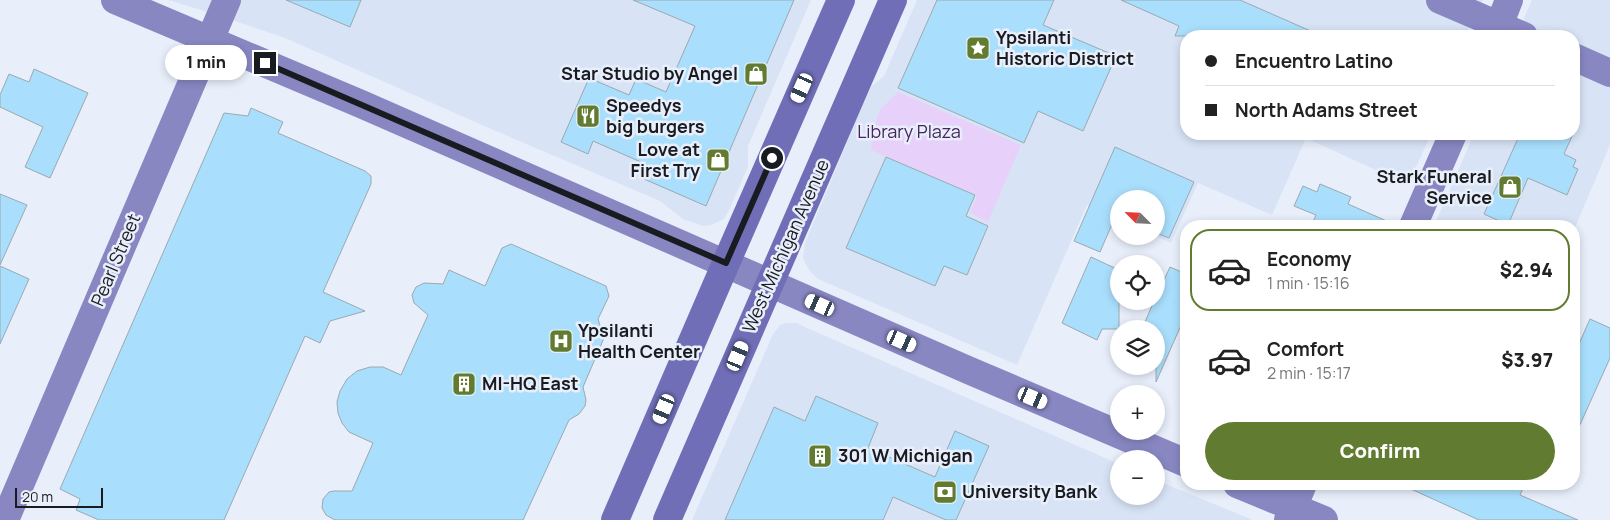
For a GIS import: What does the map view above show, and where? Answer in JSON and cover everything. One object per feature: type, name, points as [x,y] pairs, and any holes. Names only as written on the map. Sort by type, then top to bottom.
[{"type":"main road","points":[[615,520],[841,0]]},
{"type":"main road","name":"West Michigan Avenue","points":[[667,520],[893,0]]},
{"type":"street","points":[[115,0],[352,100],[951,363],[1180,460]]},
{"type":"street","name":"Pearl Street","points":[[5,520],[227,0]]},
{"type":"street","points":[[1440,0],[1495,30]]},
{"type":"street","points":[[1497,30],[1509,0]]},
{"type":"street","points":[[1580,60],[1610,73]]},
{"type":"street","points":[[1417,220],[1450,140]]},
{"type":"street","points":[[1255,490],[1295,503],[1324,520]]},
{"type":"shaded area","points":[[168,0],[811,0],[748,146],[748,167],[730,208],[724,219],[711,225],[703,226],[683,219],[660,201],[285,38]]},
{"type":"shaded area","points":[[917,0],[1483,0],[1468,30],[1180,30],[1180,140],[1305,140],[1272,215],[1198,183],[1171,243],[1165,240],[1165,190],[1110,190],[1110,216],[1087,205],[1017,365],[818,279],[809,270],[803,258],[805,243],[872,86],[884,76]]},
{"type":"shaded area","points":[[1532,0],[1610,0],[1610,145],[1578,220],[1437,220],[1471,140],[1580,140],[1580,30],[1519,30]]},
{"type":"shaded area","points":[[1310,140],[1428,140],[1408,185]]},
{"type":"shaded area","points":[[797,323],[1110,460],[1110,505],[1165,505],[1165,484],[1253,520],[692,520],[773,334],[780,325]]},
{"type":"green space","name":"Library Plaza","points":[[898,92],[1021,145],[988,222],[970,213],[977,195],[871,150],[873,129],[880,110]]},
{"type":"building","points":[[286,0],[361,0],[350,27]]},
{"type":"building","points":[[633,0],[794,0],[706,206],[644,179],[650,166],[593,141],[588,154],[561,142],[589,78],[629,95],[636,79],[666,92],[695,26]]},
{"type":"building","points":[[937,0],[1054,0],[1043,25],[1116,56],[1083,131],[1038,111],[1024,143],[898,88]]},
{"type":"building","points":[[1121,0],[1240,0],[1308,30],[1180,30],[1180,36],[1175,36],[1179,26]]},
{"type":"building","points":[[34,69],[88,93],[50,178],[25,167],[43,127],[0,107],[0,95],[9,74],[29,82]]},
{"type":"building","points":[[251,108],[283,122],[278,133],[365,171],[371,176],[371,184],[323,292],[365,311],[330,321],[320,343],[305,336],[224,520],[99,520],[76,510],[80,499],[60,489],[224,113],[248,116]]},
{"type":"building","name":"Stark Funeral Service","points":[[1517,140],[1570,140],[1564,154],[1576,160],[1573,167],[1578,169],[1567,195],[1528,178],[1510,220],[1497,220],[1484,214]]},
{"type":"building","points":[[1115,147],[1194,182],[1169,238],[1165,236],[1165,190],[1110,190],[1110,229],[1100,252],[1074,241]]},
{"type":"building","points":[[886,157],[975,195],[966,216],[988,226],[967,275],[944,266],[935,286],[846,248]]},
{"type":"building","points":[[1320,184],[1351,197],[1348,204],[1384,220],[1314,220],[1316,215],[1294,206],[1303,186],[1317,192]]},
{"type":"building","points":[[0,194],[27,205],[0,265]]},
{"type":"building","name":"MI-HQ East","points":[[511,244],[606,286],[609,296],[598,319],[604,338],[583,387],[586,400],[585,406],[579,414],[569,420],[523,520],[335,520],[326,515],[322,508],[323,499],[329,492],[352,491],[373,443],[349,432],[342,423],[338,413],[337,402],[340,391],[347,379],[357,371],[370,367],[383,367],[401,375],[428,315],[414,303],[412,295],[416,287],[424,283],[443,284],[449,270],[485,286],[502,248]]},
{"type":"building","points":[[1091,257],[1110,266],[1110,310],[1119,310],[1119,320],[1110,320],[1110,329],[1102,329],[1097,340],[1062,323]]},
{"type":"building","points":[[0,266],[29,279],[0,344]]},
{"type":"building","points":[[1170,267],[1180,271],[1180,328],[1165,362],[1165,320],[1146,320],[1150,310],[1165,310],[1165,278]]},
{"type":"building","points":[[1590,319],[1610,328],[1610,358],[1580,425],[1580,342]]},
{"type":"building","name":"301 W Michigan","points":[[816,396],[878,423],[868,448],[935,477],[955,431],[989,446],[956,520],[946,520],[893,497],[883,520],[725,520],[774,407],[805,421]]},
{"type":"building","points":[[1413,490],[1522,490],[1520,495],[1578,520],[1479,520]]},
{"type":"place","name":"Ypsilanti Historic District","points":[[978,48]]},
{"type":"place","name":"Star Studio by Angel","points":[[756,74]]},
{"type":"place","name":"Speedys big burgers","points":[[588,116]]},
{"type":"place","name":"Love at First Try","points":[[718,160]]},
{"type":"place","name":"Stark Funeral Service","points":[[1510,187]]},
{"type":"place","name":"Ypsilanti Health Center","points":[[561,341]]},
{"type":"place","name":"MI-HQ East","points":[[464,384]]},
{"type":"place","name":"301 W Michigan","points":[[820,456]]},
{"type":"place","name":"University Bank","points":[[945,492]]},
{"type":"route","points":[[265,63],[726,263],[772,158]]}]
